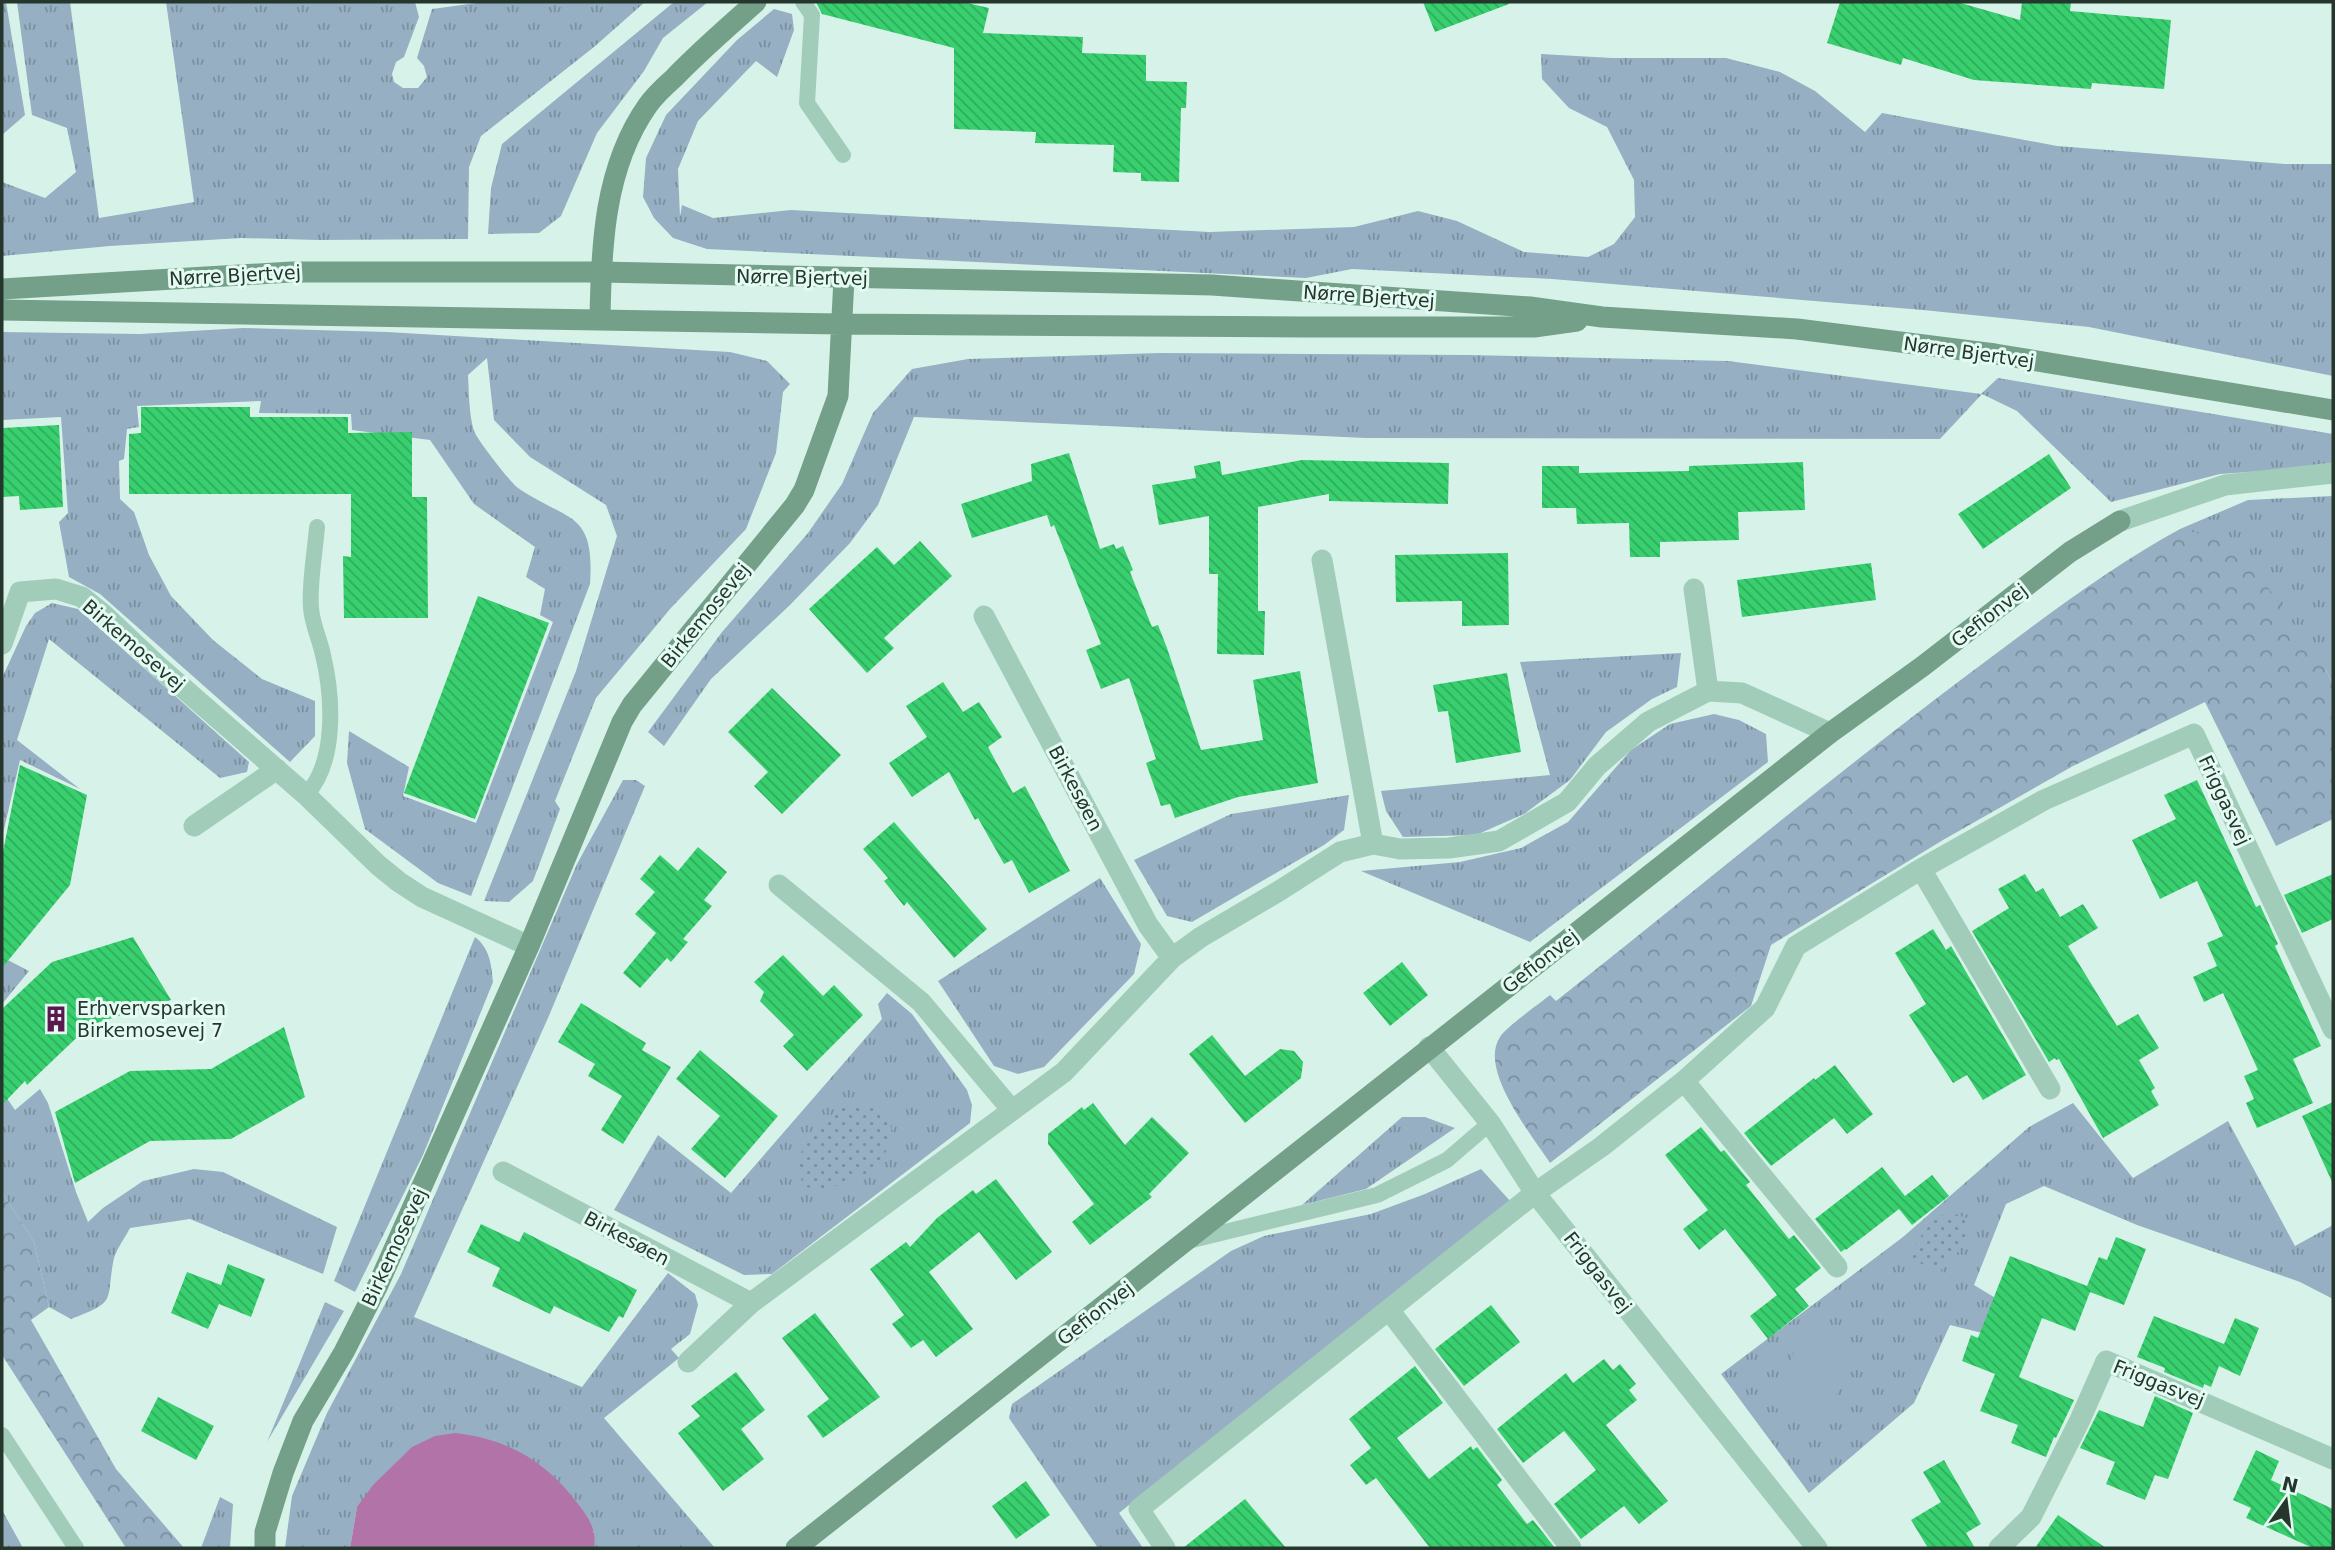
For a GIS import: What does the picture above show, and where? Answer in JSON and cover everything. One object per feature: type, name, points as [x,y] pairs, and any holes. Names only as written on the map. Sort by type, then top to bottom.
[{"type":"main road","points":[[600,320],[606,217],[625,145],[649,103],[756,2]]},
{"type":"main road","name":"Nørre Bjertvej","points":[[2,289],[292,272],[601,272],[1212,285],[1530,307],[1602,317],[1797,329],[1995,354],[2333,410]]},
{"type":"main road","name":"Birkemosevej","points":[[265,1548],[265,1532],[283,1472],[303,1421],[344,1352],[378,1284],[529,946],[622,722],[632,705],[795,505],[804,490],[838,396],[844,278]]},
{"type":"main road","name":"Nørre Bjertvej","points":[[2,310],[841,324],[1534,327],[1602,317]]},
{"type":"main road","name":"Gefionvej","points":[[796,1548],[1830,733],[1923,666],[2070,552],[2120,521]]},
{"type":"street","name":"Gefionvej","points":[[2120,521],[2225,485],[2333,473]]},
{"type":"street","points":[[1322,560],[1373,844]]},
{"type":"street","name":"Birkemosevej","points":[[2,644],[20,592],[56,589],[82,597],[306,795],[378,864],[422,897],[529,946]]},
{"type":"street","points":[[1695,589],[1708,691]]},
{"type":"street","name":"Birkesøen","points":[[984,616],[1148,925],[1172,958]]},
{"type":"street","points":[[688,1362],[751,1303],[1063,1072],[1172,958],[1201,937],[1340,852],[1373,844],[1413,849],[1449,848],[1499,841],[1567,802],[1597,766],[1648,722],[1708,691],[1742,693],[1830,733]]},
{"type":"street","name":"Friggasvej","points":[[1164,1548],[1139,1509],[1535,1193],[1601,1147],[1684,1081],[1765,1008],[1796,946],[1921,869],[2044,800],[2194,734],[2333,1029]]},
{"type":"street","points":[[194,825],[277,769]]},
{"type":"street","points":[[1921,869],[2050,1089]]},
{"type":"street","points":[[779,885],[921,1002],[1011,1109]]},
{"type":"street","name":"Friggasvej","points":[[1430,1047],[1490,1124],[1535,1193],[1817,1548]]},
{"type":"street","points":[[1684,1081],[1837,1267]]},
{"type":"street","name":"Birkesøen","points":[[503,1172],[751,1303]]},
{"type":"street","points":[[1388,1310],[1571,1548]]},
{"type":"street","name":"Friggasvej","points":[[2000,1548],[2031,1517],[2106,1361],[2333,1459]]},
{"type":"lane","points":[[803,2],[812,15],[807,103],[843,155]]},
{"type":"lane","points":[[306,795],[316,785],[326,757],[331,714],[324,658],[311,609],[317,527]]},
{"type":"lane","points":[[1186,1241],[1377,1195],[1447,1160],[1490,1124]]},
{"type":"lane","points":[[2,1435],[76,1548]]},
{"type":"green space","points":[[2,2],[6,2],[25,115],[2,135]]},
{"type":"green space","points":[[17,2],[70,2],[99,218],[194,202],[166,2],[415,2],[419,17],[404,57],[396,62],[392,74],[394,82],[403,88],[418,88],[427,77],[424,66],[417,58],[432,9],[484,2],[645,2],[594,47],[481,136],[469,167],[468,239],[241,238],[2,256],[2,182],[45,198],[76,172],[67,128],[32,115]]},
{"type":"green space","points":[[674,2],[708,2],[663,38],[644,71],[597,133],[561,216],[539,233],[488,234],[491,188],[502,144]]},
{"type":"green space","points":[[774,9],[792,14],[794,30],[777,77],[756,61],[698,121],[678,169],[680,217],[682,205],[713,218],[791,210],[1210,232],[1354,227],[1418,211],[1457,221],[1524,252],[1588,257],[1614,244],[1635,217],[1634,180],[1607,127],[1569,108],[1542,79],[1541,54],[1612,58],[1726,58],[1780,72],[1815,91],[1865,132],[1882,113],[2057,146],[2285,164],[2333,164],[2333,376],[2089,327],[1923,310],[1552,279],[1352,269],[1306,278],[707,249],[673,238],[654,218],[643,197],[646,158],[666,115],[737,40]]},
{"type":"green space","points":[[243,328],[387,332],[730,352],[767,361],[790,384],[783,392],[776,453],[746,529],[670,609],[596,698],[555,801],[560,809],[533,881],[509,902],[484,901],[576,671],[617,536],[606,505],[530,457],[494,420],[487,358],[468,375],[470,413],[475,433],[495,462],[518,488],[575,521],[583,530],[588,543],[590,584],[471,896],[438,883],[365,829],[347,763],[349,731],[409,767],[403,796],[476,823],[553,622],[540,615],[545,589],[526,577],[535,547],[474,504],[430,440],[352,430],[351,414],[259,413],[261,401],[137,406],[139,427],[127,429],[124,459],[119,461],[120,499],[134,512],[149,555],[171,596],[213,640],[262,679],[315,701],[315,736],[290,762],[100,594],[69,577],[59,522],[68,513],[61,417],[2,420],[2,332],[140,334]]},
{"type":"green space","points":[[1159,353],[1468,355],[1728,361],[1981,394],[1998,378],[2333,434],[2333,466],[2220,474],[2111,502],[2017,411],[1982,394],[1940,439],[1365,438],[914,417],[878,505],[850,543],[790,605],[711,679],[664,746],[648,732],[722,632],[808,533],[842,484],[873,413],[912,369],[968,359]]},
{"type":"green space","points":[[2333,496],[2333,684],[2326,670],[2180,529],[2248,500]]},
{"type":"green space","points":[[2180,529],[2213,537],[2243,552],[2326,670],[2333,684],[2333,819],[2276,846],[2205,702],[2073,766],[1943,840],[1771,945],[1751,1006],[1550,1163],[1520,1120],[1501,1084],[1495,1051],[1503,1033],[1550,995],[1556,1001],[1910,718],[2096,581]]},
{"type":"green space","points":[[52,603],[78,609],[249,762],[247,772],[220,778],[49,639],[17,740],[80,789],[20,760],[2,838],[2,678],[26,626],[35,613]]},
{"type":"green space","points":[[1681,653],[1677,687],[1652,699],[1606,732],[1570,780],[1524,814],[1476,835],[1403,837],[1386,811],[1381,791],[1550,775],[1520,662]]},
{"type":"green space","points":[[1714,714],[1739,720],[1766,734],[1768,762],[1530,942],[1361,871],[1460,862],[1521,848],[1568,822],[1631,750],[1670,724]]},
{"type":"green space","points":[[623,780],[636,780],[645,786],[548,1018],[414,1317],[582,1387],[668,1273],[695,1294],[698,1305],[690,1334],[671,1349],[679,1358],[604,1418],[715,1548],[594,1548],[594,1531],[357,1507],[350,1548],[285,1548],[292,1496],[327,1413],[401,1274],[577,864]]},
{"type":"green space","points":[[1349,795],[1344,830],[1324,845],[1192,922],[1167,916],[1134,860],[1231,814]]},
{"type":"green space","points":[[1100,878],[1141,944],[1134,974],[1044,1067],[1018,1074],[994,1066],[938,981]]},
{"type":"green space","points":[[475,937],[487,952],[493,982],[423,1155],[355,1292],[334,1281]]},
{"type":"green space","points":[[2,957],[29,971],[2,1004]]},
{"type":"green space","points":[[887,993],[912,1014],[967,1090],[972,1105],[970,1123],[772,1274],[744,1275],[614,1210],[658,1135],[731,1193],[882,1019],[878,1004]]},
{"type":"green space","points":[[40,1089],[48,1103],[88,1222],[103,1208],[143,1181],[194,1169],[223,1172],[337,1227],[323,1274],[190,1219],[130,1228],[114,1258],[107,1298],[97,1308],[71,1319],[49,1307],[34,1242],[2,1192],[2,1091],[15,1110]]},
{"type":"green space","points":[[2073,1103],[2133,1178],[2228,1121],[2295,1246],[2333,1225],[2333,1299],[2300,1282],[2137,1225],[2044,1186],[2006,1204],[1974,1285],[2030,1319],[2022,1343],[1950,1325],[1914,1403],[1809,1493],[1721,1374],[1903,1237],[2029,1127]]},
{"type":"green space","points":[[870,1104],[887,1115],[894,1136],[875,1172],[827,1189],[803,1187],[798,1163],[807,1135],[840,1108]]},
{"type":"green space","points":[[1402,1117],[1425,1117],[1455,1128],[1366,1189],[1302,1205]]},
{"type":"green space","points":[[1481,1169],[1512,1203],[1119,1513],[1143,1548],[1098,1548],[1009,1418],[1012,1404],[1231,1251],[1264,1236],[1371,1214]]},
{"type":"green space","points":[[2,1192],[34,1242],[49,1307],[31,1320],[116,1469],[184,1548],[126,1548],[2,1355]]},
{"type":"green space","points":[[1956,1215],[1971,1219],[1965,1243],[1938,1275],[1907,1254],[1937,1216]]},
{"type":"green space","points":[[325,1302],[344,1311],[267,1442]]},
{"type":"green space","points":[[1807,1328],[1857,1353],[1817,1432],[1768,1403]]},
{"type":"green space","points":[[220,1497],[233,1504],[230,1548],[201,1548]]},
{"type":"green space","points":[[2,1510],[23,1548],[2,1548]]},
{"type":"shaded area","points":[[455,1433],[509,1447],[539,1464],[566,1489],[586,1514],[593,1530],[594,1548],[350,1548],[357,1507],[373,1485],[412,1447],[435,1436]]},
{"type":"building","points":[[816,2],[963,2],[989,8],[983,33],[1083,37],[1082,53],[1146,55],[1146,81],[1187,82],[1186,108],[1181,108],[1179,182],[1141,181],[1141,173],[1113,172],[1114,145],[1035,143],[1036,132],[954,129],[954,48],[822,14]]},
{"type":"building","points":[[1423,2],[1509,2],[1509,4],[1435,32]]},
{"type":"building","points":[[1840,2],[1957,2],[2020,20],[2022,2],[2071,2],[2070,11],[2171,20],[2164,89],[2092,83],[2091,89],[1974,80],[1903,58],[1901,65],[1827,43]]},
{"type":"building","points":[[141,407],[250,407],[250,417],[348,417],[348,433],[412,432],[412,497],[427,497],[428,618],[344,618],[343,556],[351,557],[351,494],[129,494],[129,434],[141,433]]},
{"type":"building","points":[[59,425],[63,507],[20,510],[19,496],[2,497],[2,428]]},
{"type":"building","points":[[1069,453],[1100,549],[1114,544],[1116,549],[1123,546],[1133,570],[1130,572],[1152,627],[1158,625],[1167,648],[1201,750],[1263,740],[1253,680],[1300,671],[1318,783],[1238,797],[1175,818],[1170,804],[1161,806],[1146,763],[1156,759],[1129,678],[1101,689],[1086,650],[1101,644],[1054,525],[1051,527],[1047,515],[972,538],[961,504],[1032,481],[1031,464]]},
{"type":"building","points":[[2049,454],[2071,488],[1983,549],[1958,514]]},
{"type":"building","points":[[1302,460],[1449,463],[1448,504],[1329,501],[1329,494],[1258,507],[1258,611],[1265,611],[1264,655],[1217,654],[1218,574],[1209,574],[1209,516],[1159,525],[1152,485],[1196,478],[1194,466],[1220,461],[1222,475]]},
{"type":"building","points":[[1803,462],[1805,510],[1738,512],[1739,540],[1660,542],[1660,557],[1630,557],[1629,523],[1577,524],[1576,508],[1542,508],[1542,466],[1579,466],[1579,473],[1689,471],[1689,466]]},
{"type":"building","points":[[920,541],[952,576],[884,638],[894,648],[867,673],[809,609],[877,547],[894,565]]},
{"type":"building","points":[[1508,553],[1509,625],[1462,626],[1462,601],[1396,602],[1395,555]]},
{"type":"building","points":[[1871,563],[1876,600],[1742,617],[1737,580]]},
{"type":"building","points":[[478,596],[549,623],[475,819],[404,793]]},
{"type":"building","points":[[1507,673],[1521,752],[1456,763],[1448,711],[1438,712],[1433,685]]},
{"type":"building","points":[[943,682],[963,712],[979,702],[1002,737],[988,747],[1013,793],[1025,786],[1070,871],[1029,893],[1012,860],[1004,864],[978,818],[975,820],[949,772],[912,797],[889,763],[927,737],[906,706]]},
{"type":"building","points":[[772,688],[841,755],[782,814],[754,786],[768,772],[728,732]]},
{"type":"building","points":[[20,765],[87,795],[70,885],[2,968],[2,857]]},
{"type":"building","points":[[2197,780],[2256,907],[2260,905],[2278,944],[2275,946],[2321,1046],[2293,1059],[2313,1103],[2257,1128],[2246,1103],[2254,1099],[2244,1076],[2258,1070],[2223,993],[2204,1002],[2193,977],[2217,966],[2207,943],[2223,936],[2197,881],[2160,899],[2132,840],[2176,819],[2164,795]]},
{"type":"building","points":[[894,822],[987,929],[954,958],[907,902],[904,906],[884,881],[888,878],[863,849]]},
{"type":"building","points":[[698,847],[727,872],[704,900],[712,906],[683,939],[688,942],[671,962],[667,958],[640,988],[623,973],[656,933],[635,914],[655,892],[640,879],[660,855],[678,871]]},
{"type":"building","points":[[2025,874],[2036,892],[2043,888],[2060,917],[2083,904],[2098,928],[2068,946],[2117,1026],[2138,1014],[2159,1048],[2139,1060],[2155,1088],[2151,1091],[2159,1105],[2103,1138],[2059,1059],[2055,1058],[2049,1062],[1972,931],[2009,908],[1998,889]]},
{"type":"building","points":[[2333,874],[2333,919],[2302,933],[2284,895]]},
{"type":"building","points":[[1933,929],[1946,950],[1951,946],[2026,1075],[1983,1100],[1967,1075],[1953,1083],[1909,1015],[1926,1004],[1895,953]]},
{"type":"building","name":"Erhvervsparken Birkemosevej 7","points":[[133,937],[171,1000],[90,1025],[27,1085],[25,1081],[2,1105],[2,1009],[52,962]]},
{"type":"building","points":[[783,955],[823,996],[834,985],[863,1015],[807,1071],[783,1046],[794,1035],[760,1001],[764,992],[754,982]]},
{"type":"building","points":[[1402,962],[1428,995],[1390,1026],[1363,993]]},
{"type":"building","points":[[581,1003],[646,1043],[642,1050],[671,1067],[623,1144],[601,1130],[622,1096],[588,1076],[595,1064],[558,1042]]},
{"type":"building","points":[[284,1027],[305,1097],[231,1139],[150,1141],[75,1183],[55,1112],[130,1071],[211,1069]]},
{"type":"building","points":[[1212,1035],[1245,1076],[1280,1049],[1294,1051],[1303,1062],[1301,1078],[1245,1123],[1189,1054]]},
{"type":"building","points":[[700,1050],[778,1116],[725,1178],[691,1149],[720,1116],[676,1079]]},
{"type":"building","points":[[1835,1065],[1873,1114],[1847,1134],[1834,1118],[1771,1166],[1744,1133],[1814,1078],[1815,1080]]},
{"type":"building","points":[[2333,1102],[2333,1184],[2302,1116]]},
{"type":"building","points":[[1093,1103],[1125,1145],[1152,1117],[1189,1153],[1149,1194],[1152,1197],[1090,1245],[1072,1222],[1094,1204],[1048,1144],[1048,1134],[1082,1107],[1084,1110]]},
{"type":"building","points":[[1701,1127],[1750,1182],[1746,1185],[1789,1239],[1794,1235],[1821,1268],[1795,1289],[1809,1306],[1768,1339],[1750,1316],[1777,1295],[1725,1229],[1699,1250],[1683,1229],[1708,1210],[1665,1155]]},
{"type":"building","points":[[1882,1167],[1905,1196],[1932,1175],[1949,1196],[1912,1225],[1899,1209],[1841,1252],[1815,1219]]},
{"type":"building","points":[[996,1179],[1052,1252],[1016,1280],[979,1232],[929,1272],[973,1329],[936,1357],[923,1340],[911,1348],[892,1324],[904,1315],[870,1269],[906,1242],[910,1247],[937,1218],[973,1190],[976,1194]]},
{"type":"building","points":[[481,1224],[519,1242],[524,1232],[637,1290],[623,1318],[619,1316],[609,1332],[554,1306],[550,1314],[492,1286],[500,1268],[467,1252]]},
{"type":"building","points":[[2116,1237],[2146,1249],[2124,1305],[2090,1292],[2075,1331],[2042,1318],[2019,1377],[2074,1400],[2046,1457],[2011,1443],[2018,1425],[1980,1411],[1995,1374],[1962,1361],[1971,1335],[1978,1338],[2010,1256],[2087,1286],[2099,1257],[2107,1260]]},
{"type":"building","points":[[228,1264],[265,1279],[251,1317],[219,1304],[208,1329],[171,1313],[187,1272],[221,1285]]},
{"type":"building","points":[[1491,1305],[1520,1342],[1464,1386],[1435,1349]]},
{"type":"building","points":[[815,1313],[880,1397],[823,1438],[807,1416],[829,1399],[782,1338]]},
{"type":"building","points":[[2154,1316],[2224,1344],[2235,1318],[2259,1328],[2240,1376],[2219,1366],[2211,1387],[2204,1384],[2203,1388],[2137,1357]]},
{"type":"building","points":[[1604,1359],[1613,1370],[1620,1364],[1636,1384],[1629,1390],[1637,1400],[1606,1425],[1668,1501],[1639,1524],[1624,1506],[1581,1539],[1554,1504],[1596,1470],[1564,1431],[1523,1463],[1497,1429],[1566,1373],[1573,1383]]},
{"type":"building","points":[[1415,1366],[1443,1403],[1397,1438],[1429,1479],[1471,1446],[1473,1450],[1477,1447],[1502,1480],[1497,1485],[1527,1524],[1533,1520],[1555,1548],[1430,1548],[1376,1478],[1366,1485],[1350,1465],[1371,1448],[1349,1419]]},
{"type":"building","points":[[736,1372],[765,1410],[741,1429],[764,1459],[723,1491],[678,1433],[700,1416],[691,1406]]},
{"type":"building","points":[[2155,1396],[2193,1413],[2168,1479],[2155,1475],[2145,1500],[2106,1484],[2115,1462],[2080,1448],[2099,1410],[2143,1427]]},
{"type":"building","points":[[158,1397],[214,1426],[196,1460],[141,1431]]},
{"type":"building","points":[[2256,1450],[2279,1461],[2271,1480],[2333,1509],[2333,1548],[2313,1548],[2246,1518],[2251,1508],[2233,1500]]},
{"type":"building","points":[[1944,1460],[1981,1524],[1966,1533],[1975,1548],[1928,1548],[1911,1520],[1941,1502],[1923,1472]]},
{"type":"building","points":[[1026,1481],[1050,1515],[1016,1539],[992,1506]]},
{"type":"building","points":[[1245,1499],[1286,1548],[1183,1548]]},
{"type":"building","points":[[2058,1515],[2106,1548],[2035,1548]]},
{"type":"place","name":"Erhvervsparken Birkemosevej 7","points":[[56,1019]]}]
